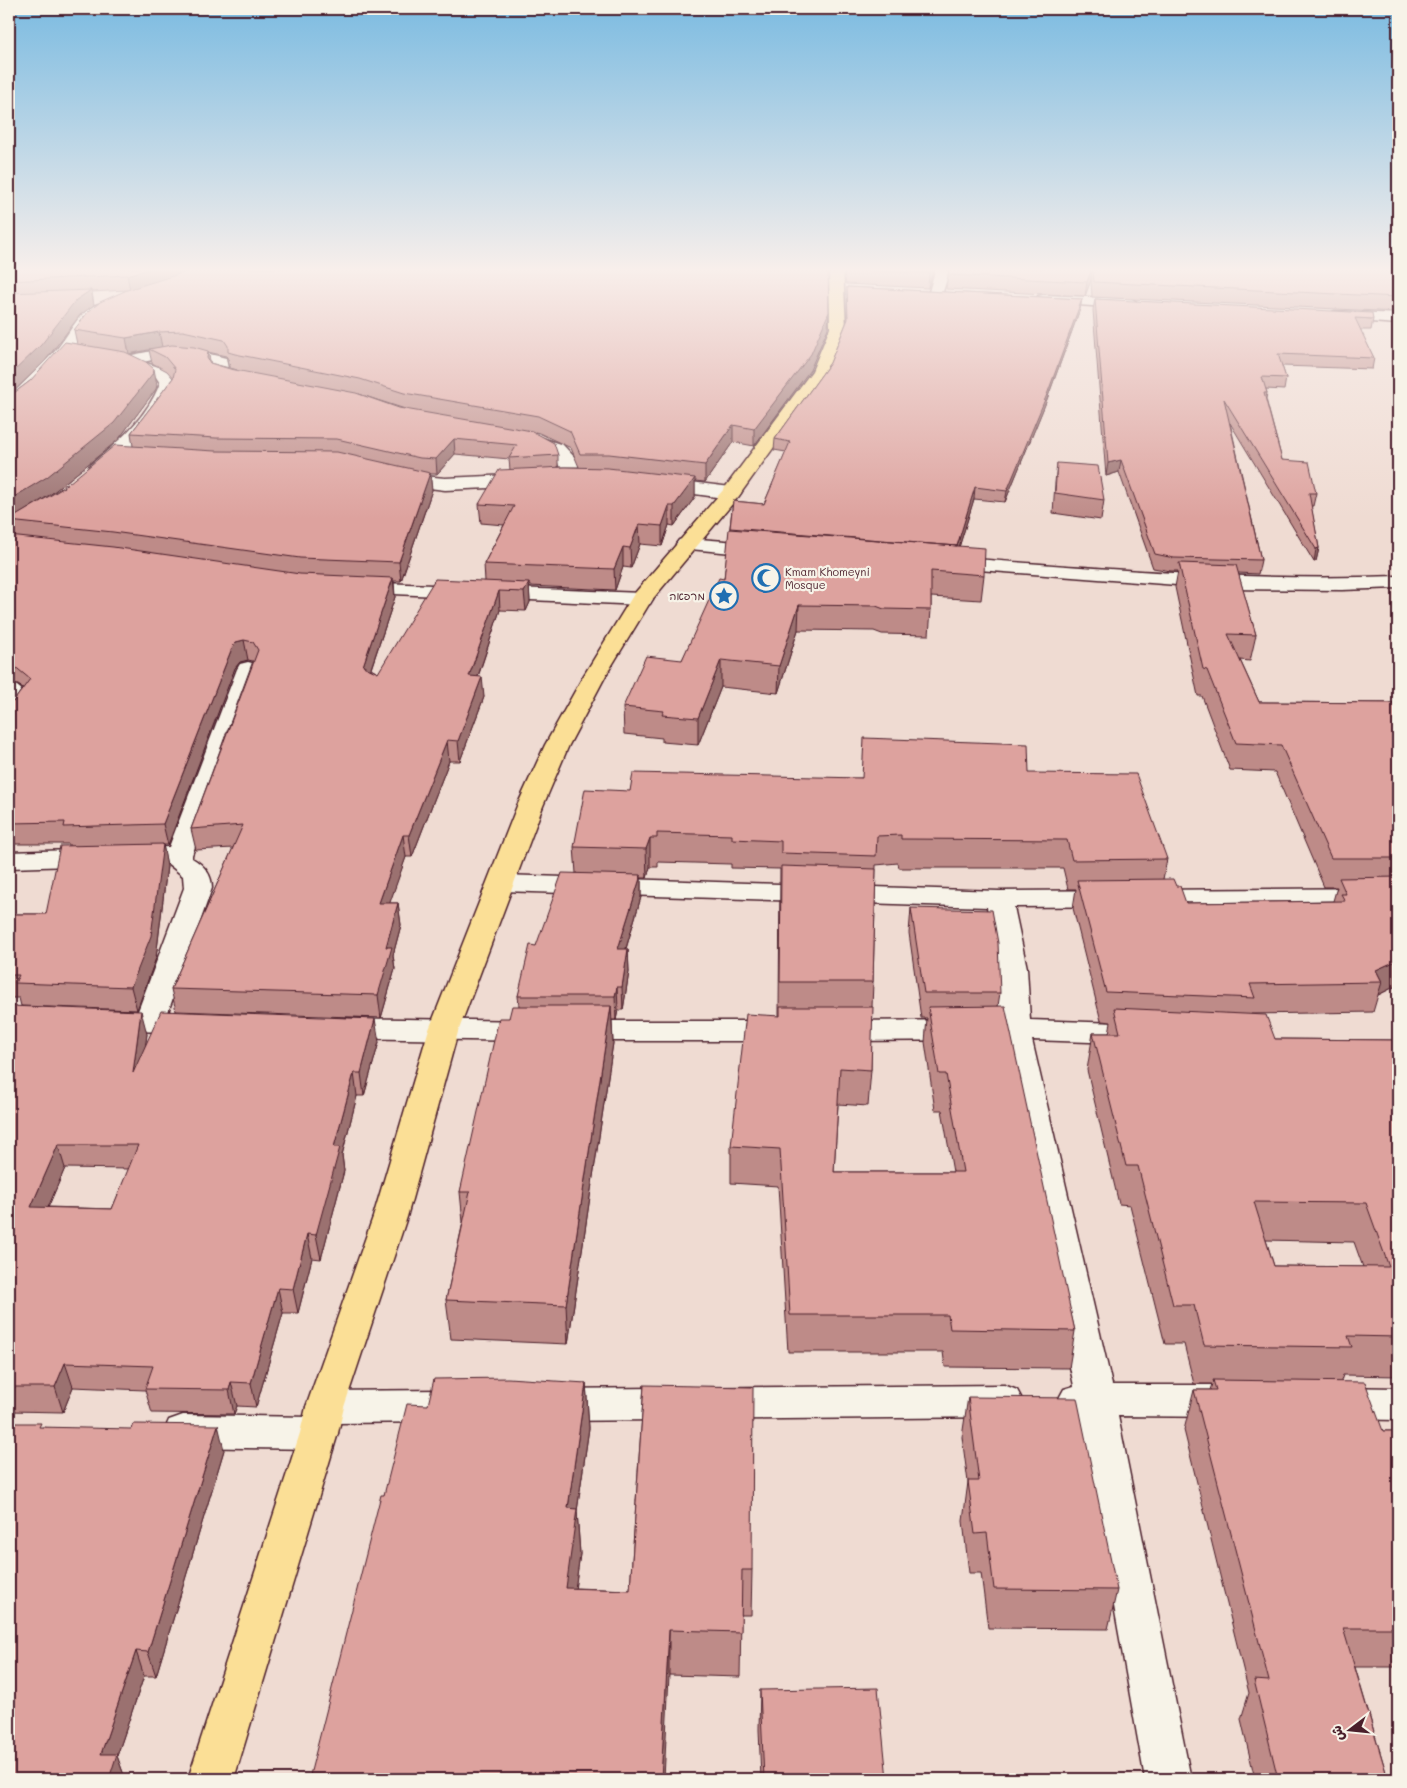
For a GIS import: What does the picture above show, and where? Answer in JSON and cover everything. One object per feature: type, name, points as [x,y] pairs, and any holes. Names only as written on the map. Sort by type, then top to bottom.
[{"type":"main road","points":[[210,1779],[322,1420],[390,1217],[443,1032],[502,884],[530,806],[557,745],[595,675],[642,599],[686,544],[731,493],[820,372],[828,351]]},
{"type":"street","points":[[9,406],[71,351]]},
{"type":"street","points":[[128,362],[156,353],[196,354],[220,361],[220,372],[269,383]]},
{"type":"street","points":[[85,480],[114,454],[155,408],[166,391],[168,383],[162,374],[104,356]]},
{"type":"street","points":[[506,434],[539,440],[564,454],[570,472],[566,478]]},
{"type":"street","points":[[114,454],[142,456]]},
{"type":"street","points":[[380,470],[421,481],[445,484],[566,478],[610,479]]},
{"type":"street","points":[[637,482],[731,493]]},
{"type":"street","points":[[686,544],[785,551]]},
{"type":"street","points":[[924,561],[1161,579],[1320,584],[1398,582]]},
{"type":"street","points":[[339,587],[642,599]]},
{"type":"street","points":[[150,1022],[198,888],[199,878],[193,870],[179,862],[179,855],[248,669]]},
{"type":"street","points":[[9,691],[20,699],[9,716]]},
{"type":"street","points":[[9,860],[179,855]]},
{"type":"street","points":[[502,884],[999,899],[1398,896]]},
{"type":"street","points":[[999,899],[1012,968],[1015,1030],[1096,1400],[1168,1779]]},
{"type":"street","points":[[84,1020],[218,1024]]},
{"type":"street","points":[[316,1027],[443,1032],[1015,1030],[1175,1036]]},
{"type":"street","points":[[513,1405],[1041,1400],[1262,1402]]},
{"type":"street","points":[[1301,1402],[1398,1404]]},
{"type":"street","points":[[144,1431],[322,1420],[473,1405]]},
{"type":"building","points":[[9,351],[34,351],[9,376]]},
{"type":"building","points":[[57,351],[125,352],[146,362],[154,369],[153,373],[114,423],[47,477],[9,500],[9,395],[30,381]]},
{"type":"building","points":[[154,351],[208,351],[207,358],[210,363],[230,369],[356,393],[399,408],[532,431],[554,443],[558,455],[509,458],[517,445],[454,439],[436,459],[420,458],[337,439],[216,438],[131,433],[173,378],[175,369],[165,357]]},
{"type":"building","points":[[812,351],[754,429],[733,425],[705,465],[609,454],[580,454],[570,431],[538,416],[404,393],[360,379],[228,352]]},
{"type":"building","points":[[835,351],[1063,351],[1007,491],[975,487],[957,546],[730,528],[733,501],[764,504],[790,442],[775,439],[830,363]]},
{"type":"building","points":[[1099,351],[1371,351],[1374,358],[1278,354],[1286,378],[1262,377],[1267,393],[1264,393],[1282,460],[1309,462],[1316,493],[1309,493],[1319,548],[1316,549],[1224,399],[1261,560],[1174,558],[1155,554],[1121,460],[1108,463]]},
{"type":"building","points":[[115,445],[215,451],[337,452],[430,473],[399,562],[300,558],[113,532],[9,521],[63,488]]},
{"type":"building","points":[[1057,463],[1098,466],[1104,500],[1055,493]]},
{"type":"building","points":[[565,467],[608,468],[695,478],[674,506],[669,506],[662,526],[639,524],[630,548],[623,547],[614,569],[484,564],[514,506],[479,504],[499,470]]},
{"type":"building","points":[[729,529],[985,548],[984,575],[931,571],[931,610],[884,609],[876,606],[799,605],[779,666],[721,660],[698,718],[662,715],[664,711],[623,707],[646,656],[682,660],[719,578],[724,579]]},
{"type":"building","points":[[9,536],[113,547],[300,574],[393,578],[363,666],[378,673],[435,579],[529,583],[524,592],[499,591],[469,676],[482,677],[458,741],[447,740],[409,835],[403,835],[379,903],[398,903],[386,947],[392,947],[378,995],[171,989],[243,825],[191,829],[258,650],[253,642],[244,640],[236,642],[232,648],[163,824],[64,827],[65,822],[9,823],[9,703],[13,702],[30,679],[13,665],[9,664]]},
{"type":"building","points":[[1179,563],[1236,565],[1256,635],[1228,634],[1259,702],[1398,703],[1398,858],[1331,858],[1281,745],[1236,743],[1207,670],[1203,669]]},
{"type":"building","points":[[864,738],[1028,744],[1029,773],[1136,774],[1167,859],[1072,860],[1067,840],[901,839],[901,835],[877,836],[876,856],[781,853],[781,841],[732,839],[732,835],[657,833],[657,838],[650,838],[646,849],[574,847],[585,789],[630,791],[633,773],[862,778]]},
{"type":"building","points":[[163,844],[151,936],[131,987],[15,983],[19,975],[9,975],[9,914],[46,914],[60,846]]},
{"type":"building","points":[[781,866],[876,869],[873,982],[780,982]]},
{"type":"building","points":[[562,873],[641,875],[618,949],[628,949],[622,987],[617,987],[615,996],[518,996],[530,945],[536,946]]},
{"type":"building","points":[[1398,877],[1398,960],[1376,970],[1382,982],[1250,984],[1255,998],[1106,992],[1077,880],[1173,879],[1176,886],[1180,886],[1186,903],[1345,901],[1341,894],[1346,894],[1339,878]]},
{"type":"building","points":[[911,908],[992,910],[998,943],[1000,993],[924,993]]},
{"type":"building","points":[[9,1006],[141,1011],[133,1073],[161,1011],[375,1019],[361,1073],[354,1073],[334,1147],[340,1147],[316,1235],[307,1234],[293,1289],[278,1288],[251,1383],[231,1382],[229,1390],[145,1389],[153,1366],[65,1363],[55,1387],[9,1387]],"holes":[[[58,1145],[138,1145],[112,1209],[31,1207]]]},
{"type":"building","points":[[512,1006],[611,1006],[566,1305],[446,1300],[470,1192],[460,1192],[499,1018],[509,1018]]},
{"type":"building","points":[[1005,1006],[1075,1331],[950,1329],[948,1315],[790,1315],[780,1149],[731,1146],[746,1014],[780,1016],[780,1007],[873,1007],[871,1070],[840,1068],[834,1172],[963,1172],[946,1074],[939,1074],[928,1007]]},
{"type":"building","points":[[1114,1008],[1266,1015],[1275,1039],[1398,1040],[1398,1337],[1348,1336],[1352,1347],[1204,1345],[1194,1305],[1173,1305],[1138,1166],[1126,1166],[1093,1033],[1120,1033]],"holes":[[[1254,1202],[1366,1203],[1389,1267],[1274,1266]]]},
{"type":"building","points":[[508,1378],[586,1383],[568,1508],[577,1509],[566,1588],[630,1590],[644,1385],[753,1387],[752,1570],[742,1570],[741,1632],[669,1630],[661,1779],[309,1779],[381,1495],[384,1495],[407,1404],[428,1405],[434,1379]]},
{"type":"building","points":[[1213,1380],[1365,1382],[1383,1431],[1398,1431],[1398,1628],[1343,1628],[1388,1779],[1278,1779],[1254,1680],[1269,1681],[1194,1390],[1216,1390]]},
{"type":"building","points":[[968,1397],[1077,1398],[1117,1590],[994,1589],[987,1533],[975,1534],[968,1481],[979,1481]]},
{"type":"building","points":[[9,1423],[41,1423],[39,1427],[131,1429],[133,1424],[218,1425],[148,1652],[136,1651],[101,1754],[117,1754],[109,1779],[9,1779]]},
{"type":"building","points":[[878,1688],[887,1779],[764,1779],[760,1690]]},
{"type":"place","name":"Kmam Khomeyni Mosque","points":[[766,578]]},
{"type":"place","name":"מרפאה","points":[[724,596]]}]
